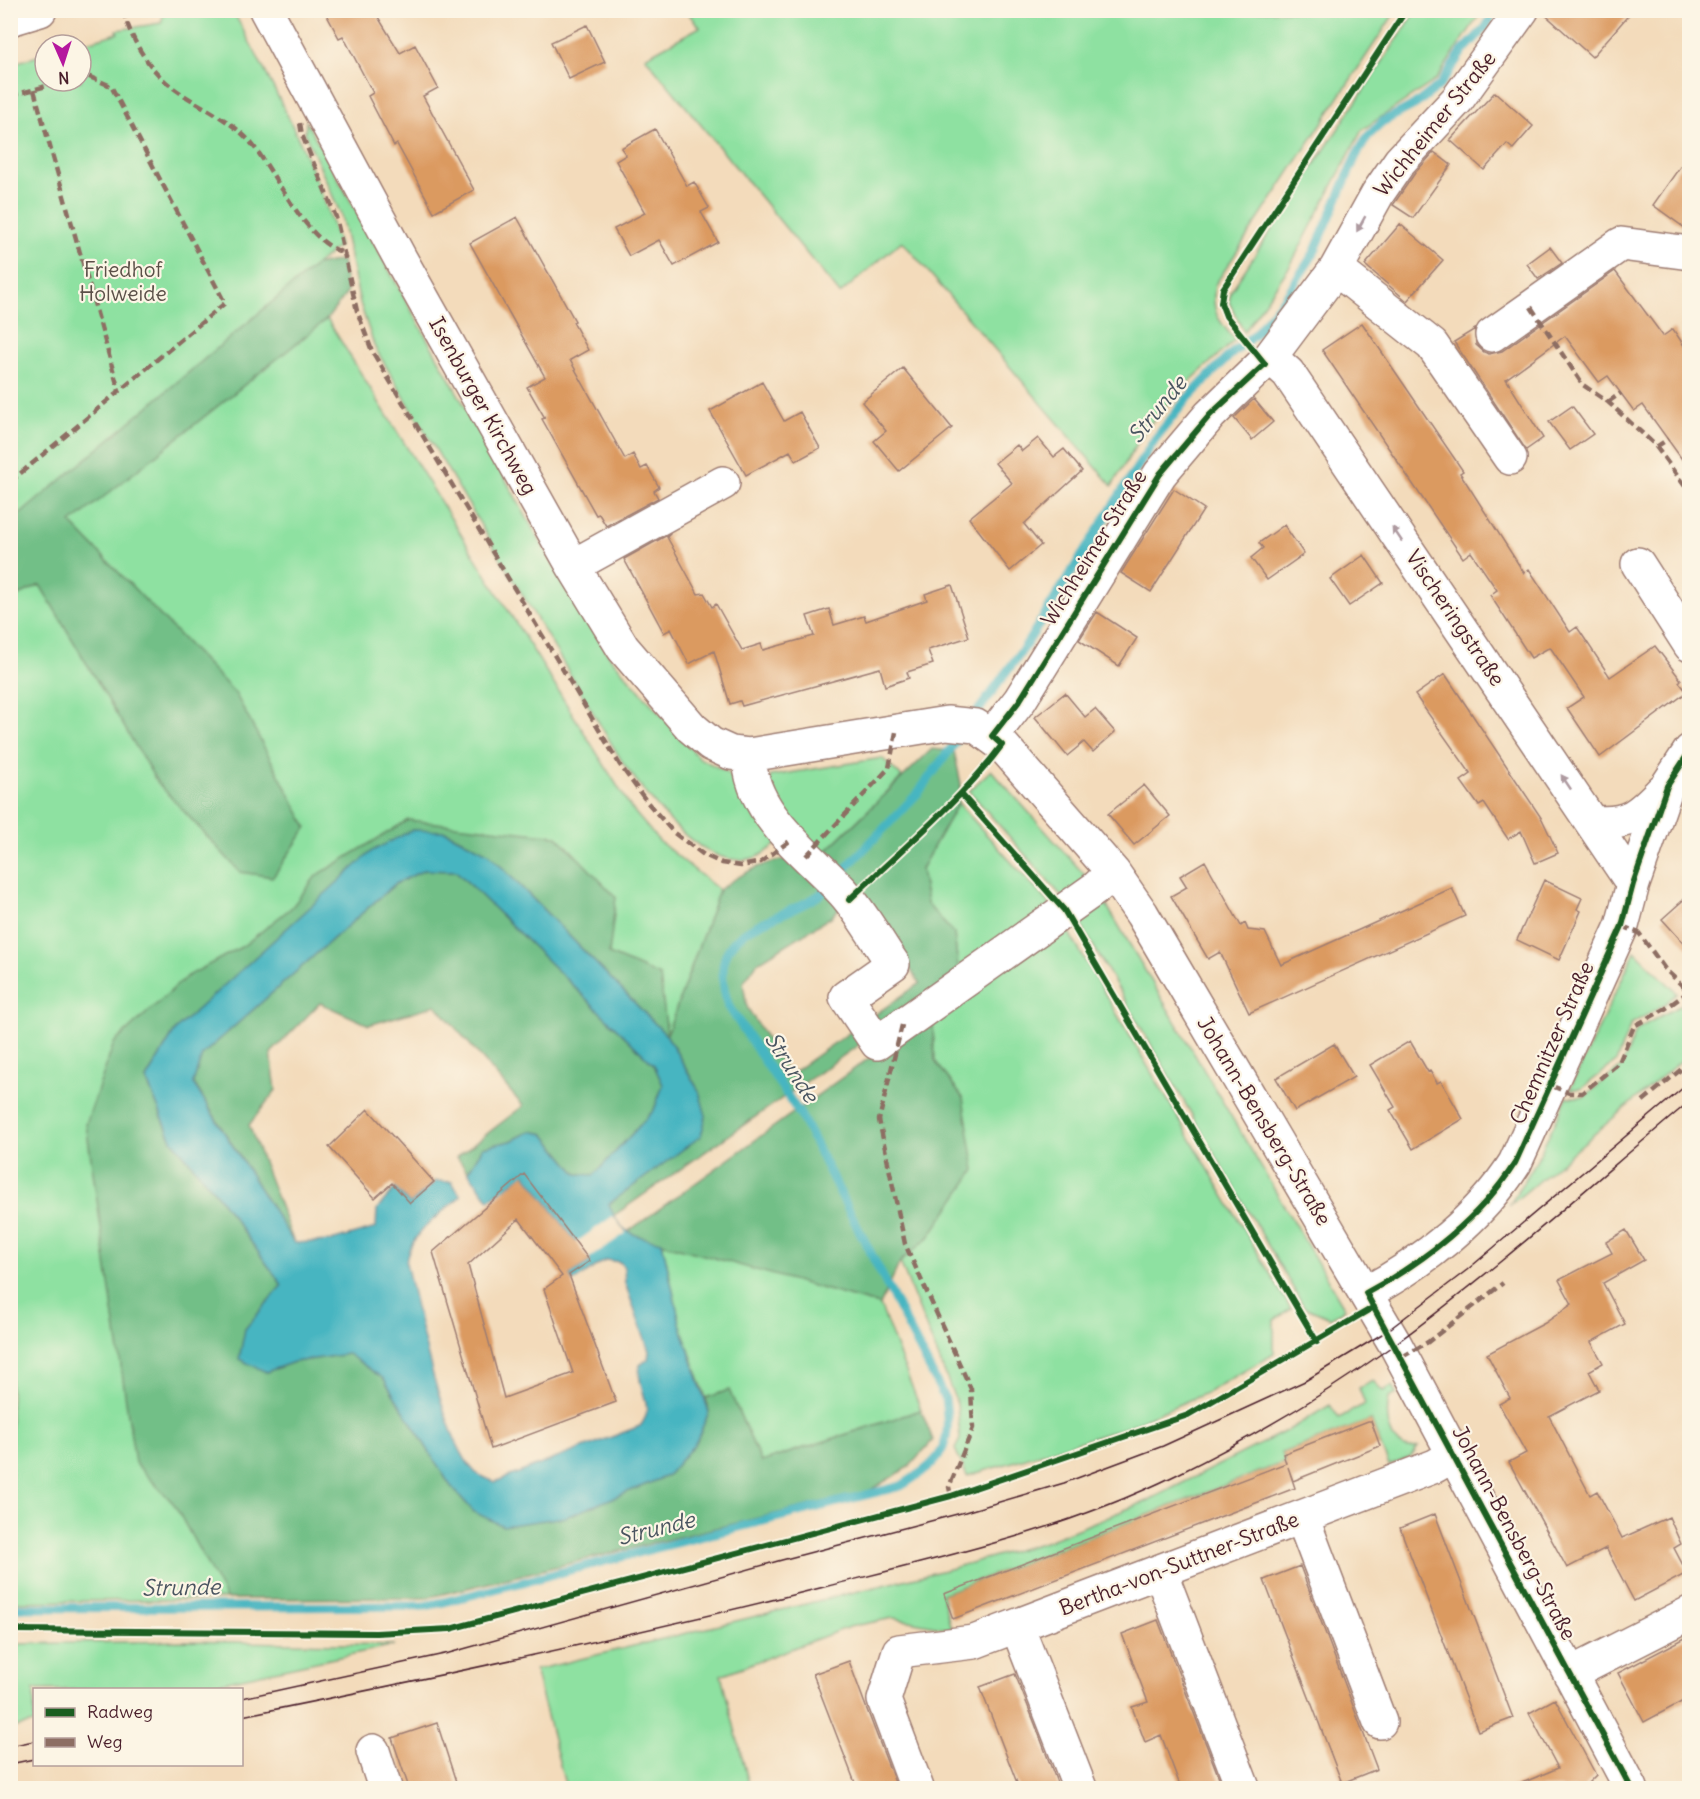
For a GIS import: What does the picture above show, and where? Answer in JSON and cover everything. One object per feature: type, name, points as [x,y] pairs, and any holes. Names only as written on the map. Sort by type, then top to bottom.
[{"type":"street","points":[[10,19],[40,10]]},
{"type":"street","name":"Isenburger Kirchweg","points":[[266,10],[396,250],[573,566],[623,648],[692,728],[711,744],[731,753],[749,755]]},
{"type":"street","name":"Wichheimer Straße","points":[[976,729],[1020,700],[1160,474],[1210,415],[1270,357],[1336,269],[1378,193],[1400,161],[1457,100],[1522,10]]},
{"type":"street","points":[[1492,335],[1621,244],[1689,253]]},
{"type":"street","points":[[1336,269],[1432,345],[1510,458]]},
{"type":"street","name":"Vischeringstraße","points":[[1270,357],[1288,373],[1593,822],[1632,891]]},
{"type":"street","points":[[573,566],[723,483]]},
{"type":"street","points":[[1638,564],[1689,645]]},
{"type":"street","points":[[976,729],[947,723],[749,755],[750,775],[756,794],[791,840],[833,882],[893,964],[846,998],[877,1043],[1096,888],[1113,872]]},
{"type":"street","name":"Johann-Bensberg-Straße","points":[[976,729],[1113,872],[1142,914],[1366,1293],[1631,1788]]},
{"type":"street","name":"Chemnitzer Straße","points":[[1366,1293],[1404,1273],[1471,1217],[1502,1183],[1515,1162],[1552,1086],[1622,926],[1667,786],[1689,751]]},
{"type":"street","name":"Chemnitzer Straße","points":[[1593,822],[1611,824],[1630,819],[1667,786]]},
{"type":"street","name":"Bertha-von-Suttner-Straße","points":[[917,1788],[884,1700],[899,1651],[974,1642],[1435,1466],[1454,1455]]},
{"type":"street","points":[[1302,1517],[1380,1722]]},
{"type":"street","points":[[1160,1571],[1242,1788]]},
{"type":"street","points":[[1570,1674],[1689,1614]]},
{"type":"street","points":[[1017,1626],[1080,1788]]},
{"type":"street","points":[[373,1751],[385,1788]]},
{"type":"green space","name":"Friedhof Holweide","points":[[233,11],[306,155],[339,246],[316,265],[319,306],[631,808],[659,841],[719,890],[744,926],[667,1036],[488,853],[120,1086],[226,1599],[11,1602],[11,64],[33,58],[33,93],[93,93],[93,40],[118,33],[117,30],[161,23],[164,13]]},
{"type":"green space","points":[[686,11],[1396,11],[1215,285],[1214,302],[1217,315],[1235,340],[1177,393],[1145,430],[1112,486],[902,241],[840,294],[645,57],[700,27]]},
{"type":"green space","points":[[1416,11],[1482,11],[1436,80],[1362,130],[1290,266],[1244,332],[1229,302],[1231,291]]},
{"type":"green space","points":[[306,121],[546,552],[610,657],[699,758],[727,772],[782,840],[765,853],[739,860],[719,856],[700,846],[681,832],[664,814],[623,763],[375,348],[360,303],[341,215],[305,133]]},
{"type":"green space","points":[[342,260],[347,293],[327,319],[71,523],[235,693],[307,827],[273,877],[240,872],[157,782],[40,585],[11,599],[11,522],[316,265]]},
{"type":"green space","points":[[932,749],[954,751],[961,784],[958,803],[921,869],[927,904],[954,934],[959,975],[613,1216],[609,1204],[701,1135],[699,1091],[667,1036],[488,853],[445,831],[176,1029],[146,1079],[172,1140],[218,1196],[282,1285],[245,1329],[266,1372],[294,1362],[348,1354],[384,1379],[450,1485],[474,1512],[667,1476],[696,1442],[709,1412],[706,1398],[729,1390],[761,1462],[921,1410],[933,1440],[910,1466],[869,1491],[426,1598],[226,1599],[174,1504],[135,1463],[86,1124],[114,1043],[186,977],[243,946],[292,907],[316,876],[408,820],[557,836],[616,897],[609,954],[660,976],[667,1034],[719,890],[744,874],[767,864],[791,858],[821,856]],"holes":[[[855,891],[920,983],[789,1075],[747,1007],[743,983],[757,963],[831,917]]]},
{"type":"green space","points":[[882,758],[902,777],[821,856],[765,792],[771,776]]},
{"type":"green space","points":[[991,770],[1091,882],[1065,900],[969,791]]},
{"type":"green space","points":[[958,803],[1053,908],[959,975],[954,934],[927,904],[921,869]]},
{"type":"green space","points":[[424,870],[456,871],[654,1065],[663,1085],[654,1110],[594,1175],[577,1174],[544,1134],[531,1131],[511,1141],[483,1147],[468,1172],[457,1157],[523,1106],[436,1005],[369,1025],[320,1003],[271,1053],[276,1090],[249,1125],[294,1243],[193,1082],[202,1055],[395,884]]},
{"type":"green space","points":[[1100,894],[1345,1309],[1330,1318],[1304,1307],[1074,913]]},
{"type":"green space","points":[[1062,921],[1291,1309],[1274,1320],[1274,1354],[1208,1392],[1124,1428],[967,1476],[955,1449],[960,1439],[957,1404],[900,1262],[929,1237],[963,1098],[935,1061],[932,1013]]},
{"type":"green space","points":[[1635,951],[1677,993],[1663,1006],[1631,1024],[1616,1062],[1581,1089],[1570,1089]]},
{"type":"green space","points":[[1686,1002],[1689,1006],[1689,1054],[1509,1206],[1537,1160],[1567,1097],[1584,1097],[1622,1066],[1637,1029]]},
{"type":"green space","points":[[932,1013],[935,1061],[963,1098],[975,1170],[929,1237],[900,1262],[880,1305],[626,1233]]},
{"type":"green space","points":[[662,1242],[880,1305],[921,1410],[761,1462],[729,1391],[706,1398],[681,1327]]},
{"type":"green space","points":[[1373,1381],[1383,1391],[1392,1386],[1397,1394],[1389,1398],[1388,1415],[1391,1433],[1401,1445],[1408,1448],[1418,1447],[1411,1457],[1389,1466],[1371,1420],[1282,1453],[1285,1462],[942,1594],[951,1629],[893,1618],[849,1627],[721,1675],[750,1788],[566,1788],[535,1670],[949,1569],[1045,1542],[1147,1501],[1292,1428],[1330,1405],[1339,1418],[1365,1404],[1359,1388]]},
{"type":"green space","points":[[186,1641],[395,1645],[196,1688],[33,1688],[33,1723],[11,1728],[11,1644]]},
{"type":"water","points":[[412,830],[445,831],[488,853],[667,1036],[699,1091],[706,1116],[701,1136],[609,1204],[623,1228],[635,1235],[662,1242],[681,1327],[709,1412],[696,1442],[667,1476],[566,1517],[503,1526],[474,1512],[450,1485],[384,1379],[348,1354],[294,1362],[266,1372],[239,1359],[245,1329],[282,1285],[218,1196],[172,1140],[146,1079],[176,1029],[372,851]],"holes":[[[424,870],[456,871],[654,1065],[663,1085],[654,1110],[594,1175],[577,1174],[544,1134],[531,1131],[511,1141],[483,1147],[468,1172],[489,1200],[525,1174],[590,1261],[570,1275],[573,1282],[606,1260],[620,1262],[624,1268],[625,1283],[649,1351],[648,1359],[640,1365],[639,1373],[646,1404],[645,1419],[640,1426],[495,1482],[475,1472],[463,1456],[452,1433],[424,1342],[406,1263],[412,1243],[419,1234],[461,1196],[452,1182],[436,1181],[410,1204],[395,1188],[377,1209],[376,1228],[331,1241],[294,1243],[193,1083],[202,1055],[395,884]]]},
{"type":"pier","points":[[613,1216],[626,1233],[588,1259],[575,1243]]},
{"type":"building","points":[[324,10],[391,10],[378,17],[400,53],[415,45],[438,88],[423,96],[474,190],[434,212],[397,144],[394,146],[368,96],[373,93],[343,36],[339,38]]},
{"type":"building","points":[[1540,10],[1633,10],[1592,57]]},
{"type":"building","points":[[587,25],[605,62],[569,79],[551,42]]},
{"type":"building","points":[[1495,92],[1533,126],[1513,149],[1507,144],[1484,170],[1450,140]]},
{"type":"building","points":[[655,129],[687,186],[694,182],[709,208],[701,212],[718,242],[674,266],[659,240],[629,256],[614,229],[645,213],[616,161],[626,155],[621,148]]},
{"type":"building","points":[[1434,152],[1451,165],[1413,218],[1393,205],[1415,173]]},
{"type":"building","points":[[1689,154],[1689,231],[1653,205]]},
{"type":"building","points":[[517,217],[575,321],[573,322],[588,350],[570,360],[625,459],[633,454],[641,469],[647,466],[659,487],[654,491],[658,498],[606,526],[599,514],[596,515],[542,419],[545,418],[527,387],[545,377],[470,243]]},
{"type":"building","points":[[1400,224],[1443,260],[1407,301],[1365,265]]},
{"type":"building","points":[[1550,247],[1562,263],[1538,279],[1527,264]]},
{"type":"building","points":[[1615,271],[1663,336],[1673,329],[1689,353],[1689,469],[1643,405],[1634,411],[1608,376],[1599,382],[1565,336],[1506,379],[1543,438],[1526,450],[1454,342],[1475,329],[1476,345],[1484,352],[1489,354],[1502,351]]},
{"type":"building","points":[[1362,323],[1463,471],[1460,473],[1524,573],[1529,569],[1570,632],[1577,627],[1610,677],[1655,646],[1681,680],[1679,682],[1687,692],[1600,757],[1567,708],[1584,697],[1550,647],[1531,658],[1490,595],[1497,590],[1471,552],[1463,558],[1322,350]]},
{"type":"building","points":[[903,368],[952,428],[899,471],[874,441],[886,431],[862,402]]},
{"type":"building","points":[[762,382],[784,421],[800,412],[820,448],[796,461],[790,451],[746,475],[710,411]]},
{"type":"building","points":[[1254,399],[1273,422],[1252,440],[1234,418]]},
{"type":"building","points":[[1572,406],[1593,434],[1570,450],[1549,422]]},
{"type":"building","points":[[1038,438],[1054,457],[1064,449],[1082,471],[1024,524],[1041,545],[1010,571],[969,518],[1012,483],[995,463],[1017,445],[1022,451]]},
{"type":"building","points":[[1174,489],[1204,509],[1151,592],[1121,573]]},
{"type":"building","points":[[1284,525],[1304,554],[1267,580],[1251,558],[1263,548],[1259,543]]},
{"type":"building","points":[[671,533],[667,537],[698,594],[704,593],[712,607],[716,604],[742,650],[761,644],[763,650],[814,636],[807,616],[829,609],[834,625],[864,616],[866,621],[927,600],[925,594],[952,585],[969,637],[928,650],[933,664],[907,672],[909,678],[885,686],[880,668],[742,706],[740,701],[730,704],[714,651],[689,664],[671,629],[664,633],[624,559]]},
{"type":"building","points":[[1364,555],[1383,583],[1349,606],[1330,579]]},
{"type":"building","points":[[1097,612],[1137,638],[1119,666],[1079,640]]},
{"type":"building","points":[[1445,674],[1542,819],[1558,853],[1535,863],[1521,831],[1508,839],[1484,803],[1479,806],[1461,781],[1471,774],[1415,695]]},
{"type":"building","points":[[1065,693],[1085,717],[1095,709],[1115,732],[1093,752],[1084,742],[1067,756],[1035,717]]},
{"type":"building","points":[[1144,785],[1170,816],[1134,845],[1108,814]]},
{"type":"building","points":[[1205,861],[1241,926],[1245,923],[1248,930],[1265,932],[1281,965],[1452,888],[1465,916],[1249,1013],[1220,952],[1208,959],[1171,896],[1187,887],[1180,876]]},
{"type":"building","points":[[1544,880],[1582,898],[1577,909],[1581,911],[1559,960],[1517,940]]},
{"type":"building","points":[[1689,895],[1689,949],[1662,919]]},
{"type":"building","points":[[1410,1041],[1428,1072],[1430,1071],[1437,1083],[1441,1081],[1463,1119],[1413,1149],[1390,1110],[1395,1107],[1370,1065]]},
{"type":"building","points":[[1334,1044],[1354,1077],[1295,1111],[1276,1078]]},
{"type":"building","points":[[368,1109],[434,1182],[410,1203],[392,1183],[375,1198],[329,1147]]},
{"type":"building","points":[[524,1174],[590,1261],[569,1275],[616,1402],[491,1449],[433,1252]],"holes":[[[519,1219],[562,1276],[544,1289],[573,1373],[504,1398],[468,1265]]]},
{"type":"building","points":[[1626,1230],[1644,1260],[1603,1283],[1625,1324],[1591,1342],[1603,1363],[1589,1371],[1599,1390],[1549,1416],[1590,1495],[1597,1491],[1622,1538],[1669,1517],[1681,1544],[1674,1548],[1687,1573],[1634,1601],[1606,1548],[1567,1568],[1509,1462],[1526,1453],[1499,1404],[1510,1398],[1487,1354],[1545,1323],[1572,1304],[1559,1280],[1612,1253],[1606,1242]]},
{"type":"building","points":[[1371,1421],[1380,1446],[1293,1481],[1288,1467],[1295,1488],[953,1619],[944,1594],[1286,1463],[1283,1454]]},
{"type":"building","points":[[1435,1514],[1513,1718],[1478,1731],[1400,1528]]},
{"type":"building","points":[[1300,1566],[1377,1769],[1342,1783],[1264,1580]]},
{"type":"building","points":[[1158,1620],[1223,1788],[1181,1788],[1161,1735],[1145,1742],[1132,1707],[1148,1702],[1122,1634]]},
{"type":"building","points":[[1689,1636],[1689,1698],[1644,1722],[1618,1673]]},
{"type":"building","points":[[849,1661],[897,1788],[857,1788],[813,1674]]},
{"type":"building","points":[[1015,1674],[1059,1788],[1019,1788],[980,1687]]},
{"type":"building","points":[[1555,1699],[1596,1775],[1583,1788],[1510,1788],[1558,1768],[1529,1713]]},
{"type":"building","points":[[437,1723],[458,1788],[409,1788],[392,1738]]},
{"type":"waterway","name":"Strunde","points":[[973,718],[1024,648],[1155,439],[1186,400],[1229,356],[1255,334],[1287,295],[1314,253],[1356,156],[1368,136],[1384,121],[1416,104],[1440,85],[1462,52],[1486,27],[1495,10]]},
{"type":"waterway","name":"Strunde","points":[[10,1608],[424,1606],[901,1486],[935,1461],[945,1442],[947,1430],[945,1399],[801,1116],[729,1007],[723,980],[724,959],[732,944],[745,932],[821,894],[918,793],[963,732]]},
{"type":"tram line","points":[[243,1698],[449,1653],[778,1561],[965,1512],[1064,1483],[1163,1446],[1305,1381],[1387,1331],[1467,1270],[1690,1082]]},
{"type":"tram line","points":[[243,1716],[606,1639],[869,1576],[1047,1527],[1134,1494],[1204,1461],[1259,1431],[1313,1399],[1391,1347],[1505,1258],[1690,1101]]},
{"type":"tram line","points":[[10,1746],[33,1741]]},
{"type":"tram line","points":[[10,1764],[33,1759]]},
{"type":"marked path","points":[[123,10],[136,43],[155,71],[172,87],[243,134],[260,155],[304,222],[331,247],[345,253]]},
{"type":"marked path","points":[[10,482],[225,303],[111,86],[93,78]]},
{"type":"marked path","points":[[10,96],[33,90]]},
{"type":"marked path","points":[[35,93],[119,391]]},
{"type":"marked path","points":[[300,123],[302,135],[336,217],[357,311],[372,351],[620,765],[647,802],[674,833],[704,855],[722,863],[741,866],[761,862],[791,840]]},
{"type":"marked path","points":[[1531,307],[1583,385],[1608,402],[1654,444],[1690,493]]},
{"type":"marked path","points":[[1608,402],[1621,393]]},
{"type":"marked path","points":[[1656,447],[1668,439]]},
{"type":"marked path","points":[[806,856],[889,768],[896,732]]},
{"type":"marked path","points":[[1622,926],[1639,933],[1665,969],[1690,993]]},
{"type":"marked path","points":[[1552,1086],[1569,1093],[1582,1093],[1619,1063],[1634,1026],[1665,1009],[1688,992]]},
{"type":"marked path","points":[[902,1025],[879,1120],[905,1244],[971,1389],[973,1428],[949,1487],[951,1496]]},
{"type":"marked path","points":[[1643,1101],[1690,1062]]},
{"type":"marked path","points":[[1402,1357],[1428,1342],[1503,1283]]},
{"type":"cycle path","points":[[849,900],[929,826],[967,787],[1002,745],[992,736],[1020,700],[1160,474],[1210,415],[1265,364],[1226,316],[1221,303],[1223,289],[1406,10]]},
{"type":"cycle path","points":[[1631,1788],[1366,1293],[1409,1267],[1449,1237],[1485,1202],[1515,1163],[1622,926],[1633,884],[1667,786],[1690,751]]},
{"type":"cycle path","points":[[961,794],[1064,910],[1317,1342]]},
{"type":"cycle path","points":[[10,1630],[376,1633],[450,1629],[951,1496],[1188,1415],[1374,1307]]}]
